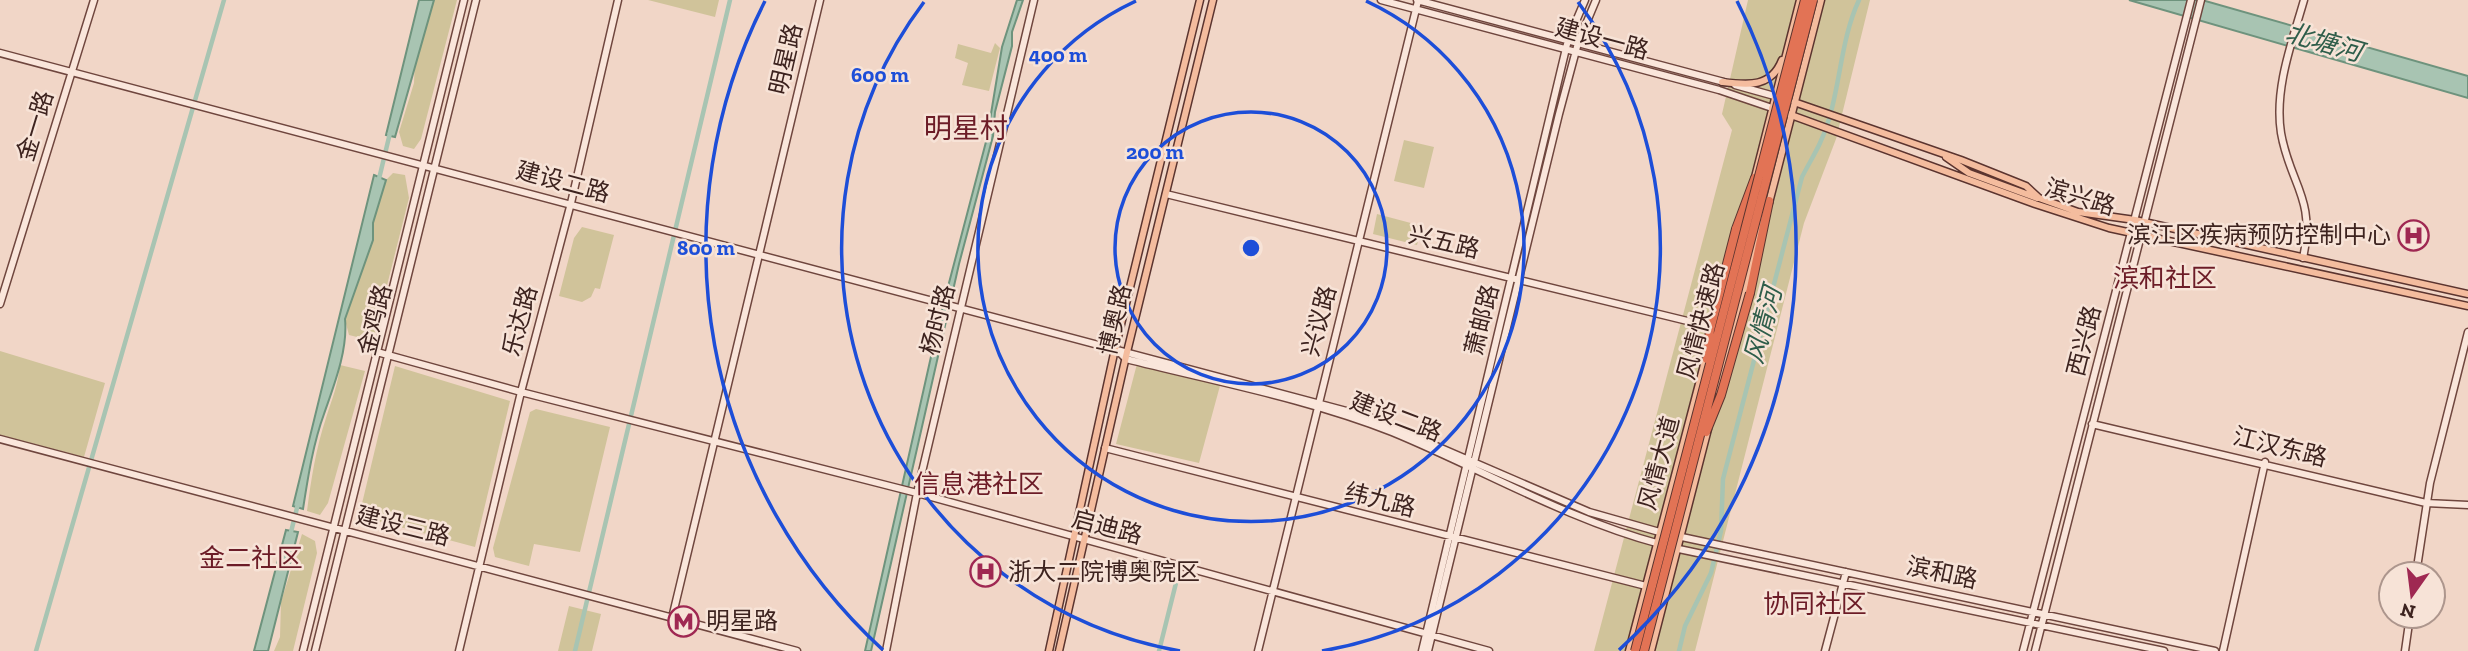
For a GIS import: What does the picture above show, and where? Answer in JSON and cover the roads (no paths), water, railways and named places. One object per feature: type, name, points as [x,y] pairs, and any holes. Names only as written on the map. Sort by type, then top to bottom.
[{"type":"highway","name":"风情快速路","points":[[1635,651],[1803,0]]},
{"type":"highway","name":"风情快速路","points":[[1644,651],[1814,0]]},
{"type":"highway","points":[[1703,393],[1710,330],[1736,229],[1755,177]]},
{"type":"highway","points":[[1695,457],[1721,395],[1751,293],[1769,201]]},
{"type":"main road","name":"博奥路","points":[[1049,651],[1076,539],[1115,349],[1200,0]]},
{"type":"main road","name":"博奥路","points":[[1059,651],[1126,355],[1213,0]]},
{"type":"main road","name":"风情大道","points":[[1629,651],[1791,35],[1803,0]]},
{"type":"main road","name":"风情大道","points":[[1651,651],[1758,229],[1769,201],[1821,0]]},
{"type":"main road","points":[[1722,82],[1757,85],[1768,79],[1779,67],[1791,35]]},
{"type":"main road","name":"滨兴路","points":[[1794,102],[1942,153],[2026,186],[2039,198],[2078,212],[2135,220],[2468,295]]},
{"type":"main road","name":"滨兴路","points":[[1772,108],[2035,204],[2141,235],[2468,306]]},
{"type":"street","name":"金一路","points":[[0,304],[94,0]]},
{"type":"street","name":"金鸡路","points":[[303,651],[464,0]]},
{"type":"street","name":"金鸡路","points":[[314,651],[477,0]]},
{"type":"street","name":"乐达路","points":[[459,651],[521,392],[571,203],[618,0]]},
{"type":"street","name":"明星路","points":[[672,618],[820,0]]},
{"type":"street","name":"杨时路","points":[[886,651],[914,493],[1034,0]]},
{"type":"street","name":"建设一路","points":[[1381,0],[1719,90],[1772,108]]},
{"type":"street","name":"建设一路","points":[[1417,0],[1794,102]]},
{"type":"street","name":"兴议路","points":[[1258,651],[1417,0]]},
{"type":"street","name":"萧邮路","points":[[1515,278],[1568,40],[1586,0]]},
{"type":"street","points":[[1422,651],[1429,635],[1515,278],[1578,43],[1596,0]]},
{"type":"street","name":"西兴路","points":[[2023,651],[2191,0]]},
{"type":"street","name":"西兴路","points":[[2035,651],[2201,0]]},
{"type":"street","points":[[2303,258],[2308,225],[2306,208],[2281,134],[2279,101],[2304,0]]},
{"type":"street","name":"建设二路","points":[[0,53],[571,203],[1317,406],[1388,431],[1589,512],[1660,533]]},
{"type":"street","name":"兴五路","points":[[1166,194],[1714,328]]},
{"type":"street","points":[[2418,560],[2426,503],[2468,332]]},
{"type":"street","name":"启迪路","points":[[377,352],[521,392],[914,493],[1489,651]]},
{"type":"street","name":"江汉东路","points":[[2084,422],[2426,503],[2468,505]]},
{"type":"street","name":"建设三路","points":[[0,439],[797,651]]},
{"type":"street","name":"纬九路","points":[[1105,448],[1646,586]]},
{"type":"street","points":[[2223,651],[2265,463]]},
{"type":"street","name":"建设二路","points":[[1471,464],[1574,516],[1658,544]]},
{"type":"street","name":"滨和路","points":[[1660,533],[2215,651]]},
{"type":"street","name":"滨和路","points":[[1658,544],[2164,651]]},
{"type":"street","points":[[1825,651],[1846,572]]},
{"type":"street","points":[[2404,651],[2408,630]]},
{"type":"street","points":[[1428,651],[1429,635]]},
{"type":"water","points":[[419,0],[434,0],[395,137],[386,135]]},
{"type":"water","points":[[1017,0],[1023,0],[1012,32],[1012,46],[995,112],[993,136],[959,264],[871,651],[865,651],[939,321],[987,138],[1002,47]]},
{"type":"water","name":"北塘河","points":[[2129,0],[2202,0],[2468,76],[2468,98]]},
{"type":"water","points":[[374,175],[386,180],[373,223],[373,240],[345,319],[342,355],[317,437],[303,509],[293,506]]},
{"type":"water","points":[[286,530],[298,532],[268,651],[254,651]]},
{"type":"waterway","points":[[36,651],[224,0]]},
{"type":"waterway","points":[[575,651],[730,0]]},
{"type":"waterway","name":"风情河","points":[[1679,651],[1685,626],[1711,573],[1721,531],[1723,479],[1802,177],[1827,126],[1847,35],[1859,0]]},
{"type":"waterway","points":[[378,183],[390,133]]},
{"type":"waterway","points":[[290,536],[298,504]]},
{"type":"waterway","points":[[1159,651],[1177,579]]},
{"type":"place","name":"滨江区疾病预防控制中心","points":[[2414,235]]},
{"type":"place","name":"浙大二院博奥院区","points":[[985,572]]},
{"type":"place","name":"明星路","points":[[683,621]]},
{"type":"district","name":"明星村","points":[[966,128]]},
{"type":"district","name":"滨和社区","points":[[2165,278]]},
{"type":"district","name":"信息港社区","points":[[979,484]]},
{"type":"district","name":"金二社区","points":[[251,558]]},
{"type":"district","name":"协同社区","points":[[1815,604]]}]
